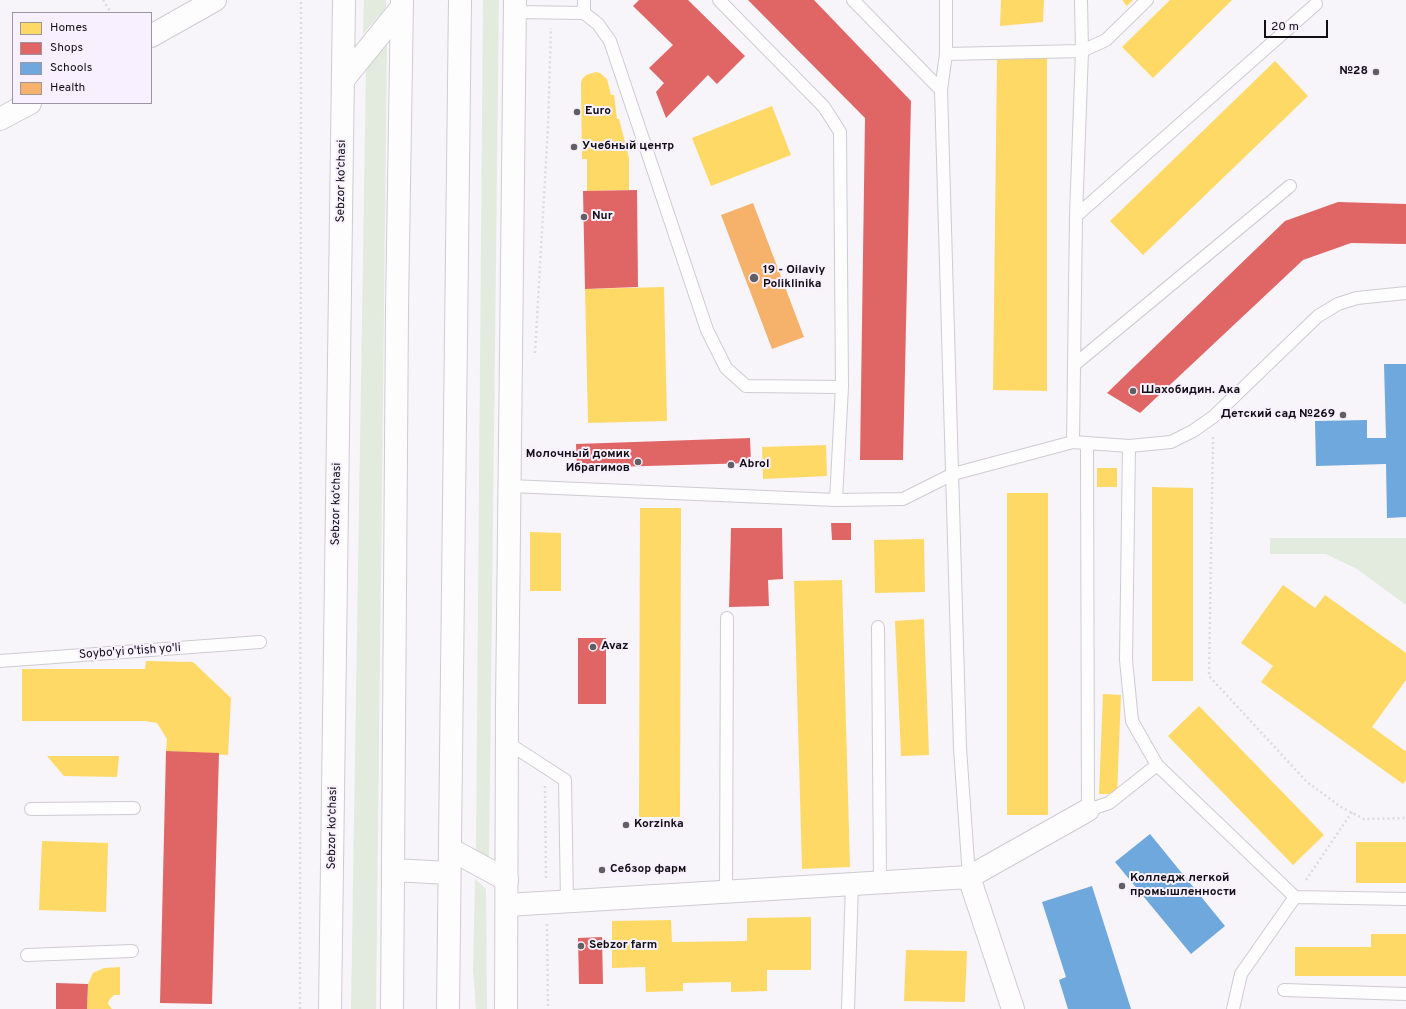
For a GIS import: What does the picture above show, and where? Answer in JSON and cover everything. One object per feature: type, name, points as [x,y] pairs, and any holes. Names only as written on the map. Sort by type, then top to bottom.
[{"type":"street","points":[[152,35],[215,0]]},
{"type":"street","name":"Sebzor ko‘chasi","points":[[330,1009],[344,0]]},
{"type":"street","points":[[448,1009],[460,0]]},
{"type":"street","points":[[343,80],[402,4]]},
{"type":"street","points":[[392,1009],[397,316],[402,4]]},
{"type":"street","points":[[506,1009],[515,6]]},
{"type":"street","points":[[0,119],[28,104]]},
{"type":"street","points":[[507,905],[969,877],[1088,810]]},
{"type":"street","points":[[450,849],[507,880]]},
{"type":"street","points":[[393,870],[449,873]]},
{"type":"street","points":[[969,877],[1013,1009]]},
{"type":"lane","points":[[584,0],[584,13]]},
{"type":"lane","points":[[719,0],[824,107],[840,132],[842,387],[836,500]]},
{"type":"lane","points":[[853,0],[941,90]]},
{"type":"lane","points":[[946,0],[946,54],[941,90],[960,748],[969,877]]},
{"type":"lane","points":[[1073,442],[1076,216],[1082,51],[1081,0]]},
{"type":"lane","points":[[946,54],[1082,51],[1106,40],[1147,0]]},
{"type":"lane","points":[[1076,216],[1316,4]]},
{"type":"lane","points":[[515,6],[551,13],[584,13],[598,24],[610,41],[707,330],[726,368],[746,386],[842,387]]},
{"type":"lane","points":[[1074,364],[1290,186]]},
{"type":"lane","points":[[510,486],[836,500],[903,499],[953,474],[1073,442],[1129,446],[1171,442],[1192,431],[1213,417],[1318,316],[1338,304],[1357,298],[1406,293]]},
{"type":"lane","points":[[1087,443],[1088,810],[1109,803],[1157,765]]},
{"type":"lane","points":[[1129,446],[1126,660],[1132,721],[1157,765],[1295,897],[1406,899]]},
{"type":"lane","points":[[726,892],[727,618]]},
{"type":"lane","points":[[878,627],[880,882]]},
{"type":"lane","name":"Soybo'yi o'tish yo'li","points":[[0,661],[260,642]]},
{"type":"lane","points":[[508,743],[565,780],[557,902]]},
{"type":"lane","points":[[31,809],[134,808]]},
{"type":"lane","points":[[848,1009],[852,884]]},
{"type":"lane","points":[[1233,1009],[1241,974],[1295,897]]},
{"type":"lane","points":[[27,955],[132,951]]},
{"type":"lane","points":[[1284,990],[1406,994]]},
{"type":"path","points":[[103,0],[110,12]]},
{"type":"path","points":[[300,1009],[301,0]]},
{"type":"path","points":[[534,361],[548,126],[551,13]]},
{"type":"path","points":[[1213,417],[1209,676],[1307,782],[1341,807],[1364,818],[1406,818]]},
{"type":"path","points":[[545,784],[557,902],[548,1009]]},
{"type":"path","points":[[1295,897],[1352,812]]},
{"type":"shaded area","points":[[364,0],[386,0],[386,8],[363,34]]},
{"type":"shaded area","points":[[483,0],[499,0],[489,858],[476,850]]},
{"type":"shaded area","points":[[387,44],[376,1009],[351,1009],[366,69]]},
{"type":"shaded area","points":[[1270,538],[1406,538],[1406,605],[1357,569],[1326,554],[1270,554]]},
{"type":"shaded area","points":[[475,879],[486,889],[487,1009],[476,1009],[473,970]]},
{"type":"building: Homes","points":[[1001,0],[1044,0],[1043,22],[1000,26]]},
{"type":"building: Homes","points":[[1122,0],[1133,0],[1127,6]]},
{"type":"building: Homes","points":[[1170,0],[1232,0],[1153,78],[1122,47]]},
{"type":"building: Homes","points":[[1047,56],[1047,391],[993,390],[997,58]]},
{"type":"building: Homes","points":[[1275,61],[1308,96],[1143,255],[1110,221]]},
{"type":"building: Homes","points":[[596,72],[600,73],[607,79],[611,95],[614,95],[617,119],[619,119],[629,158],[629,190],[587,191],[587,159],[582,159],[581,84],[582,79],[586,75]]},
{"type":"building: Homes","points":[[772,106],[791,155],[711,186],[692,138]]},
{"type":"building: Homes","points":[[664,287],[667,421],[588,423],[585,289]]},
{"type":"building: Homes","points":[[826,445],[827,476],[763,479],[762,447]]},
{"type":"building: Homes","points":[[1097,468],[1117,468],[1117,487],[1097,487]]},
{"type":"building: Homes","points":[[1152,487],[1193,488],[1193,681],[1152,681]]},
{"type":"building: Homes","points":[[1007,493],[1048,493],[1048,815],[1007,815]]},
{"type":"building: Homes","points":[[640,508],[681,508],[680,817],[639,817]]},
{"type":"building: Homes","points":[[530,532],[561,533],[561,591],[530,591]]},
{"type":"building: Homes","points":[[924,539],[925,592],[875,593],[874,540]]},
{"type":"building: Homes","points":[[842,580],[850,867],[802,869],[794,581]]},
{"type":"building: Homes","points":[[1283,585],[1315,608],[1325,595],[1406,653],[1406,680],[1372,727],[1405,751],[1406,750],[1406,780],[1403,784],[1261,682],[1273,666],[1241,643]]},
{"type":"building: Homes","points":[[924,619],[929,755],[901,756],[895,621]]},
{"type":"building: Homes","points":[[146,661],[193,662],[231,698],[228,755],[166,751],[167,739],[157,723],[145,721],[22,721],[22,669],[145,669]]},
{"type":"building: Homes","points":[[1103,694],[1121,695],[1117,794],[1099,794]]},
{"type":"building: Homes","points":[[1199,706],[1324,835],[1293,865],[1168,736]]},
{"type":"building: Homes","points":[[47,756],[119,756],[117,777],[64,776]]},
{"type":"building: Homes","points":[[42,841],[108,843],[106,912],[39,910]]},
{"type":"building: Homes","points":[[1356,842],[1406,842],[1406,883],[1356,883]]},
{"type":"building: Homes","points":[[811,917],[811,970],[767,970],[767,991],[731,992],[731,982],[683,983],[683,991],[646,992],[645,967],[612,968],[612,921],[671,920],[672,942],[747,941],[747,918]]},
{"type":"building: Homes","points":[[1371,934],[1406,934],[1406,976],[1295,976],[1295,947],[1371,947]]},
{"type":"building: Homes","points":[[906,950],[967,951],[965,1002],[904,1001]]},
{"type":"building: Homes","points":[[120,967],[120,995],[114,995],[109,1000],[108,1004],[112,1009],[87,1009],[88,984],[93,973],[104,968]]},
{"type":"building: Shops","points":[[639,0],[688,0],[745,56],[717,84],[708,75],[666,118],[656,92],[664,83],[649,68],[673,45],[633,6]]},
{"type":"building: Shops","points":[[748,0],[814,0],[911,101],[903,460],[860,460],[865,118]]},
{"type":"building: Shops","points":[[637,190],[638,287],[585,289],[583,191]]},
{"type":"building: Shops","points":[[1338,202],[1406,204],[1406,244],[1351,243],[1303,260],[1140,413],[1107,393],[1285,221]]},
{"type":"building: Shops","points":[[750,438],[751,463],[577,468],[576,444]]},
{"type":"building: Shops","points":[[831,523],[851,523],[851,540],[832,540]]},
{"type":"building: Shops","points":[[731,528],[782,528],[783,579],[768,580],[769,606],[729,607]]},
{"type":"building: Shops","points":[[578,638],[606,638],[606,704],[578,704]]},
{"type":"building: Shops","points":[[166,751],[219,753],[212,1004],[160,1003]]},
{"type":"building: Shops","points":[[602,937],[603,984],[579,984],[578,938]]},
{"type":"building: Shops","points":[[56,983],[88,984],[87,1009],[56,1009]]},
{"type":"building: Schools","points":[[1384,364],[1406,364],[1406,517],[1387,518],[1386,464],[1316,466],[1315,421],[1367,420],[1367,438],[1386,438]]},
{"type":"building: Schools","points":[[1150,834],[1225,926],[1191,954],[1115,862]]},
{"type":"building: Schools","points":[[1092,886],[1131,1009],[1068,1009],[1059,980],[1066,977],[1042,902]]},
{"type":"building: Health","points":[[753,203],[804,337],[772,349],[721,215]]},
{"type":"place","name":"№28","points":[[1376,72]]},
{"type":"place","name":"Euro","points":[[577,112]]},
{"type":"place","name":"Учебный центр","points":[[574,147]]},
{"type":"place","name":"Nur","points":[[584,217]]},
{"type":"place","name":"19 - Oilaviy Poliklinika","points":[[754,278]]},
{"type":"place","name":"Шахобидин. Ака","points":[[1133,391]]},
{"type":"place","name":"Детский сад №269","points":[[1343,415]]},
{"type":"place","name":"Молочный домик Ибрагимов","points":[[638,462]]},
{"type":"place","name":"Abrol","points":[[731,465]]},
{"type":"place","name":"Avaz","points":[[593,647]]},
{"type":"place","name":"Korzinka","points":[[626,825]]},
{"type":"place","name":"Себзор фарм","points":[[602,870]]},
{"type":"place","name":"Колледж легкой промышленности","points":[[1122,886]]},
{"type":"place","name":"Sebzor farm","points":[[581,946]]}]
